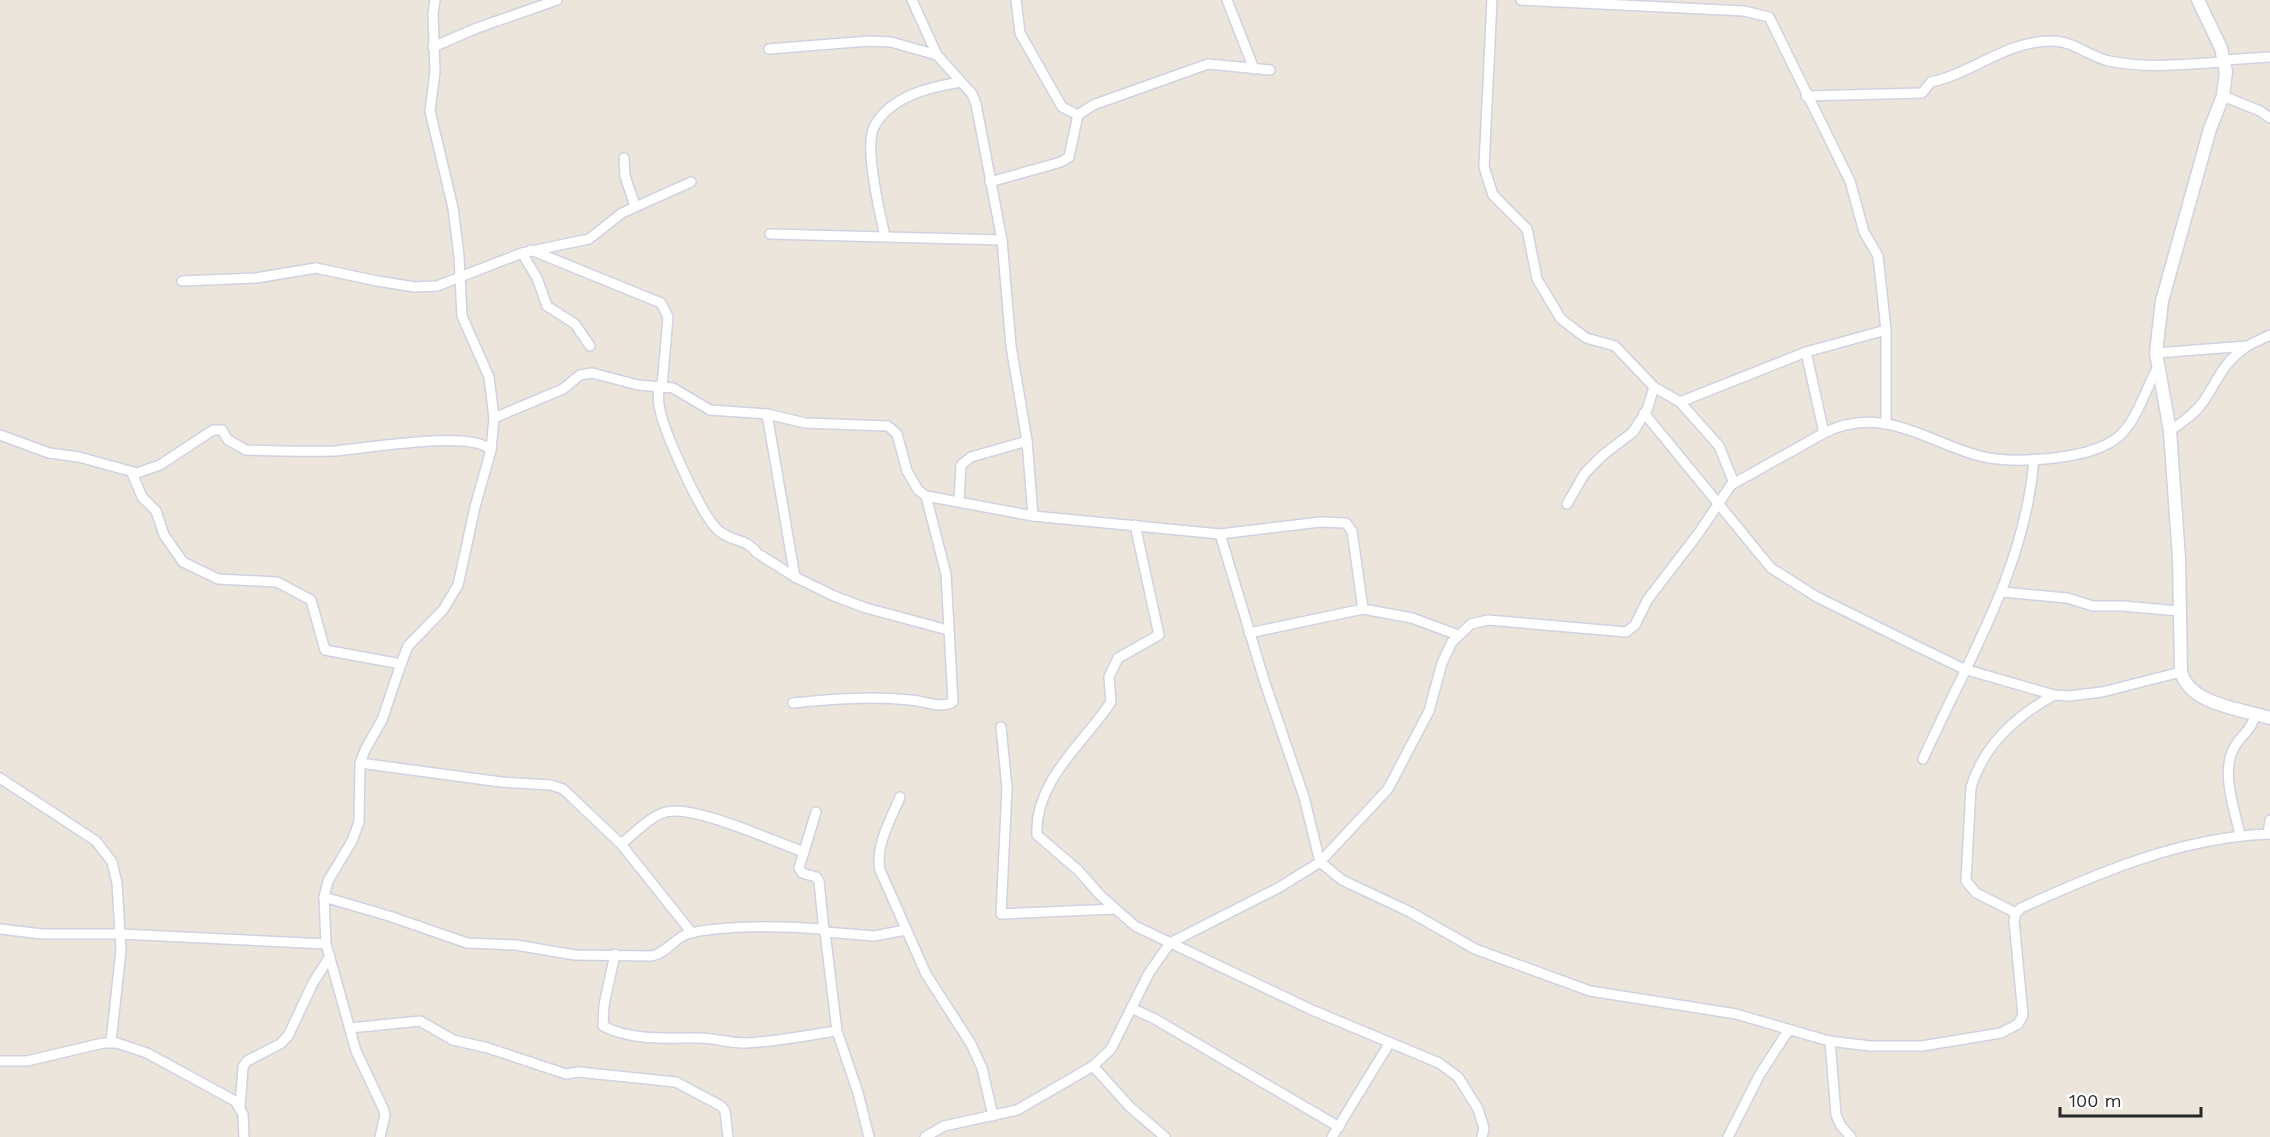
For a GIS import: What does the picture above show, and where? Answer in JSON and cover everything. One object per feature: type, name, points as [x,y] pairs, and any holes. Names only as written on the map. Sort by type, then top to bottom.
[{"type":"street","points":[[380,1137],[385,1115],[361,1065],[326,944],[324,897],[328,881],[352,841],[359,822],[360,763],[382,720],[400,663],[408,646],[443,610],[458,585],[474,507],[492,450],[494,418],[489,376],[462,316],[453,208],[430,111],[435,72],[433,46],[435,0]]},
{"type":"street","points":[[433,46],[557,0]]},
{"type":"street","points":[[912,0],[937,55],[961,82],[976,104],[1002,240],[1011,346],[1027,441],[1033,516]]},
{"type":"street","points":[[1016,0],[1020,33],[1062,106],[1078,115]]},
{"type":"street","points":[[1227,0],[1254,69]]},
{"type":"street","points":[[1492,0],[1484,167],[1493,195],[1527,230],[1537,279],[1561,319],[1586,338],[1615,346],[1654,387],[1680,402],[1719,447],[1734,483]]},
{"type":"street","points":[[1521,0],[1744,10],[1767,15],[1850,182],[1864,232],[1878,256],[1886,330],[1886,423]]},
{"type":"street","points":[[2199,0],[2224,61],[2223,96],[2210,129],[2162,301],[2156,353],[2170,431],[2179,558],[2181,672],[2188,688],[2199,695],[2222,705],[2270,718]]},
{"type":"street","points":[[769,49],[880,41],[937,55]]},
{"type":"street","points":[[1806,96],[1922,93],[1932,82],[1944,80],[1995,55],[2034,42],[2055,41],[2105,61],[2131,66],[2270,57]]},
{"type":"street","points":[[990,182],[1061,162],[1069,156],[1078,115],[1093,105],[1208,64],[1270,70]]},
{"type":"street","points":[[885,236],[876,197],[871,144],[874,128],[884,115],[907,97],[961,82]]},
{"type":"street","points":[[2223,96],[2260,111],[2270,118]]},
{"type":"street","points":[[624,158],[625,176],[635,206]]},
{"type":"street","points":[[182,281],[256,278],[316,268],[415,287],[437,286],[476,269],[526,252],[589,239],[635,206],[691,182]]},
{"type":"street","points":[[770,234],[1002,240]]},
{"type":"street","points":[[526,252],[547,306],[571,321],[590,346]]},
{"type":"street","points":[[526,252],[662,303],[668,317],[659,406],[697,501],[723,534],[750,544],[757,553],[818,590],[866,608],[948,630]]},
{"type":"street","points":[[1680,402],[1806,352],[1886,330]]},
{"type":"street","points":[[2170,431],[2196,410],[2226,364],[2247,346],[2270,335]]},
{"type":"street","points":[[2156,353],[2247,346]]},
{"type":"street","points":[[1806,352],[1824,433]]},
{"type":"street","points":[[925,1137],[945,1126],[1017,1110],[1093,1066],[1111,1048],[1149,973],[1170,943],[1281,887],[1320,862],[1388,789],[1429,711],[1442,663],[1458,635],[1471,624],[1488,620],[1621,633],[1631,630],[1648,598],[1734,483],[1836,427],[1886,423],[1913,430],[1977,455],[2034,459],[2095,449],[2115,440],[2130,423],[2158,367]]},
{"type":"street","points":[[494,418],[563,389],[586,373],[638,385],[660,386],[681,391],[697,405],[710,410],[767,414],[805,423],[863,423],[893,428],[897,434],[907,471],[918,490],[926,496],[1033,516],[1220,534],[1320,522],[1346,522],[1352,531],[1363,609]]},
{"type":"street","points":[[1567,504],[1585,473],[1603,455],[1618,447],[1633,432],[1654,387]]},
{"type":"street","points":[[1644,412],[1771,568],[1817,597],[1964,669],[2054,695],[2070,696],[2102,692],[2181,672]]},
{"type":"street","points":[[767,414],[795,577]]},
{"type":"street","points":[[0,435],[49,453],[79,457],[132,473],[141,473],[160,465],[201,436],[218,429],[222,430],[236,447],[246,450],[335,451],[373,445],[454,441],[477,443],[492,450]]},
{"type":"street","points":[[959,501],[961,465],[971,457],[1027,441]]},
{"type":"street","points":[[1923,759],[1964,669],[2003,592],[2024,530],[2031,497],[2034,459]]},
{"type":"street","points":[[132,473],[142,497],[156,511],[164,535],[183,562],[218,579],[280,583],[311,600],[324,650],[400,663]]},
{"type":"street","points":[[793,703],[849,698],[910,700],[950,705],[953,699],[946,574],[926,496]]},
{"type":"street","points":[[1136,525],[1159,635],[1118,658],[1109,677],[1111,702],[1053,778],[1045,796],[1037,832],[1135,926],[1389,1044],[1439,1063],[1458,1077],[1478,1109],[1484,1128],[1482,1137]]},
{"type":"street","points":[[1220,534],[1249,633],[1304,797],[1320,862],[1342,880],[1410,912],[1464,944],[1590,991],[1736,1014],[1788,1031],[1830,1041],[1870,1047],[1922,1047],[2001,1033],[2018,1024],[2023,1015],[2014,927],[2016,913]]},
{"type":"street","points":[[2003,592],[2067,598],[2094,606],[2179,611]]},
{"type":"street","points":[[1249,633],[1363,609],[1412,618],[1458,635]]},
{"type":"street","points":[[2016,913],[1976,893],[1966,881],[1971,787],[1975,774],[2002,732],[2035,706],[2054,695]]},
{"type":"street","points":[[2240,835],[2230,792],[2229,761],[2237,743],[2252,727],[2256,713]]},
{"type":"street","points":[[1000,727],[1007,788],[1001,914],[1115,909]]},
{"type":"street","points":[[360,763],[489,781],[558,787],[574,798],[621,844],[692,933]]},
{"type":"street","points":[[0,778],[41,807],[81,830],[96,841],[109,856],[117,883],[121,950],[111,1042]]},
{"type":"street","points":[[900,797],[878,859],[926,974],[971,1044],[982,1068],[993,1116]]},
{"type":"street","points":[[621,844],[655,818],[665,812],[676,810],[709,817],[804,852]]},
{"type":"street","points":[[816,812],[800,871],[816,876],[819,881],[837,1031],[858,1093],[869,1137]]},
{"type":"street","points":[[2016,913],[2086,879],[2168,850],[2240,835],[2269,834],[2270,820]]},
{"type":"street","points":[[324,897],[389,916],[467,943],[516,945],[575,955],[657,955],[677,939],[692,933],[756,928],[819,928],[824,932],[874,936],[906,930]]},
{"type":"street","points":[[0,929],[42,934],[120,934],[326,944]]},
{"type":"street","points":[[615,954],[602,1014],[603,1026],[614,1032],[640,1037],[705,1038],[741,1043],[837,1031]]},
{"type":"street","points":[[244,1137],[245,1122],[240,1106],[243,1067],[247,1061],[280,1044],[288,1036],[313,983],[330,956]]},
{"type":"street","points":[[1131,1008],[1155,1019],[1339,1127]]},
{"type":"street","points":[[350,1028],[400,1021],[420,1021],[453,1040],[488,1048],[566,1074],[578,1072],[676,1082],[721,1106],[725,1111],[728,1137]]},
{"type":"street","points":[[1728,1137],[1760,1074],[1788,1031]]},
{"type":"street","points":[[1830,1041],[1836,1115],[1841,1126],[1851,1137]]},
{"type":"street","points":[[0,1060],[27,1061],[111,1042],[147,1053],[217,1090],[240,1106]]},
{"type":"street","points":[[1332,1137],[1389,1044]]},
{"type":"street","points":[[1093,1066],[1130,1107],[1165,1137]]}]
